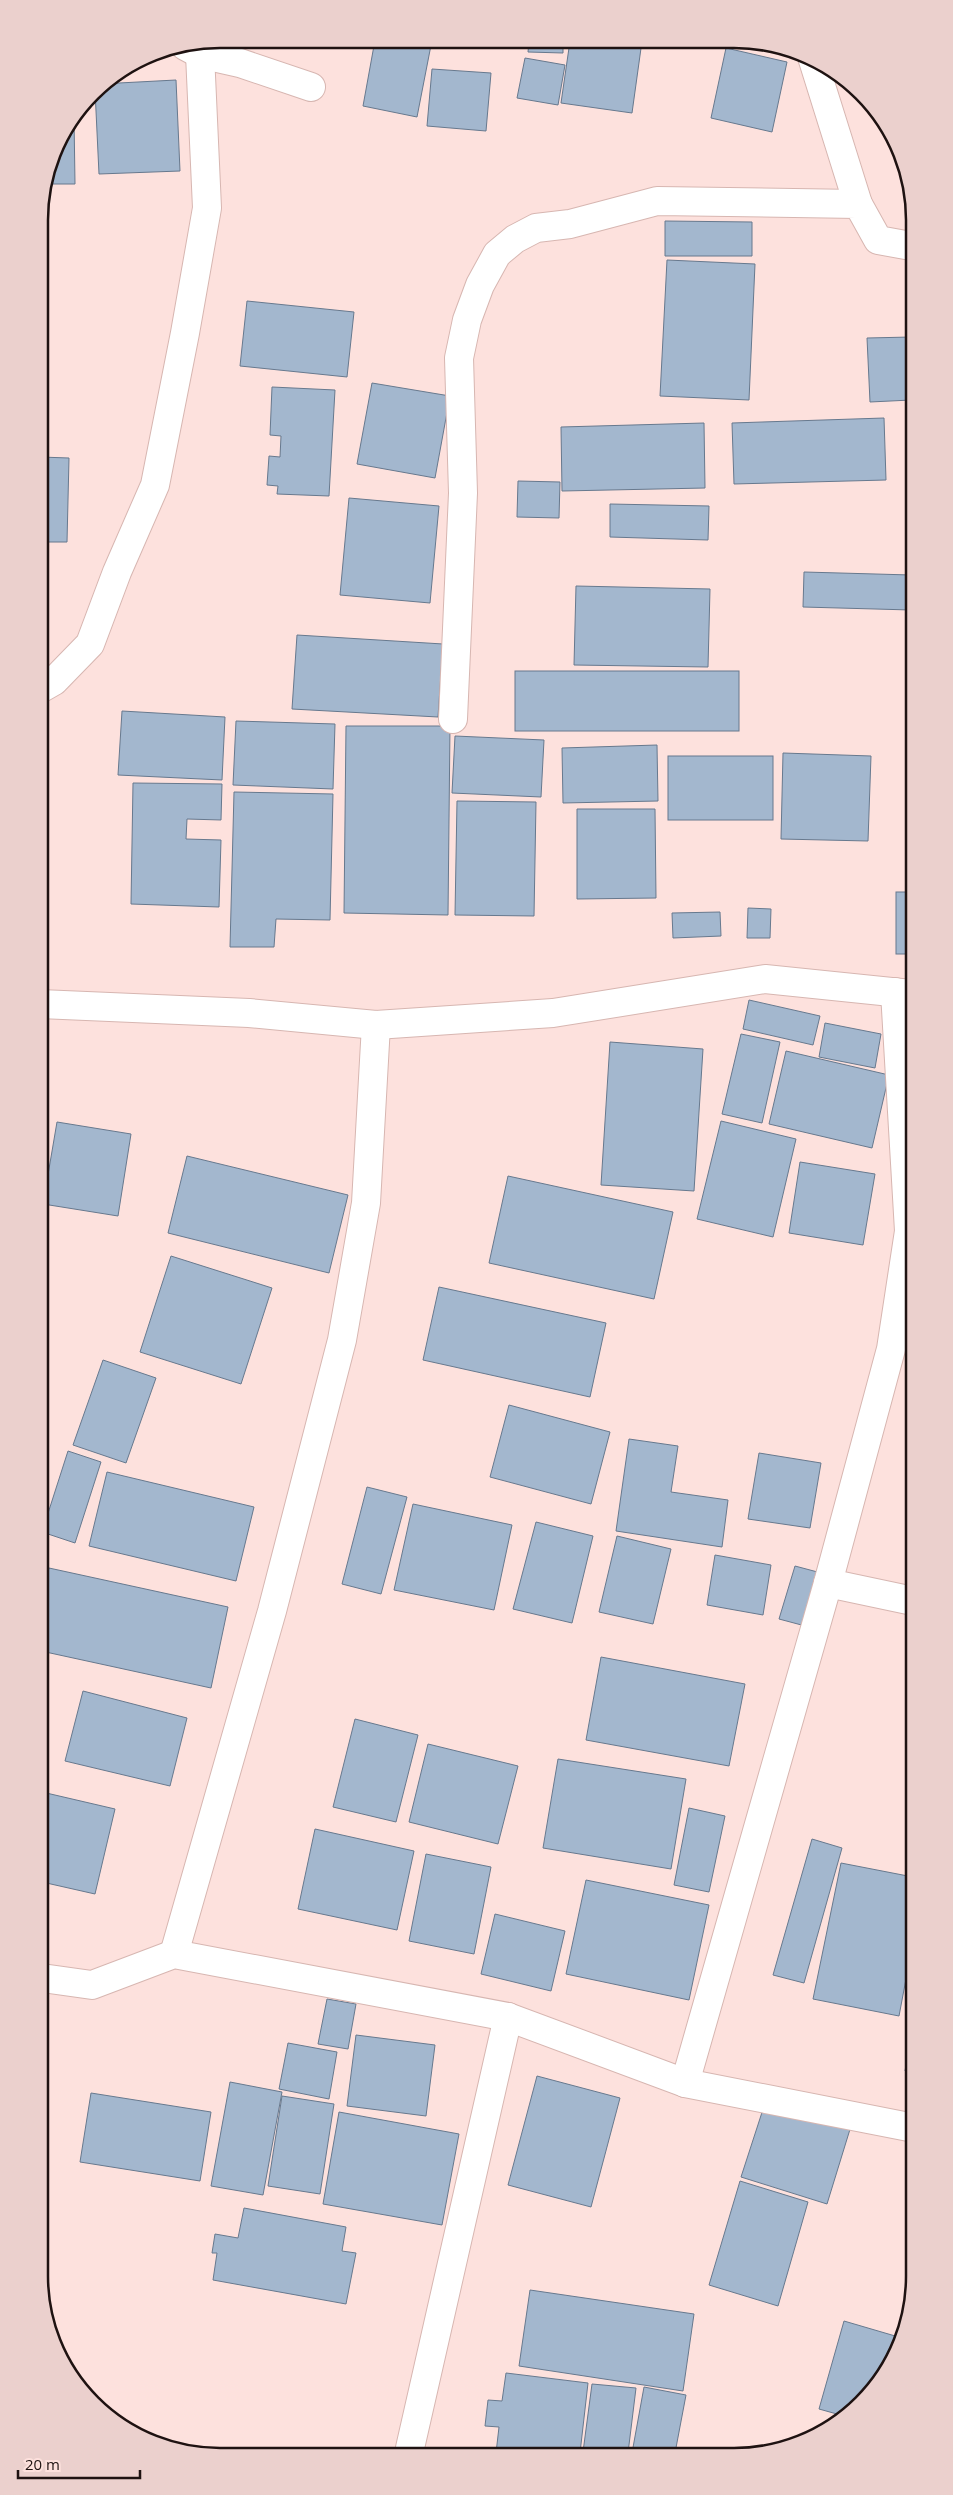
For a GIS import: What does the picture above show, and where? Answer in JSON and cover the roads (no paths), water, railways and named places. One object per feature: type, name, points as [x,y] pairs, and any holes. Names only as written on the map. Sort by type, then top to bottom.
[{"type":"street","points":[[192,50],[240,63],[311,87]]},
{"type":"street","points":[[48,684],[54,681],[90,644],[117,572],[155,485],[186,333],[207,208],[192,50]]},
{"type":"street","points":[[815,68],[858,204],[878,240],[906,245]]},
{"type":"street","points":[[453,719],[463,493],[459,358],[467,320],[480,285],[497,254],[515,239],[536,228],[570,224],[657,200],[858,204]]},
{"type":"street","points":[[48,1004],[248,1012],[376,1025],[553,1012],[765,978],[903,993],[906,1095]]},
{"type":"street","points":[[174,1954],[272,1611],[342,1340],[366,1203],[376,1025]]},
{"type":"street","points":[[685,2083],[828,1583],[890,1349],[906,1253]]},
{"type":"street","points":[[828,1583],[905,1599]]},
{"type":"street","points":[[48,1979],[92,1985],[174,1954],[508,2017],[685,2083],[905,2126]]},
{"type":"street","points":[[410,2448],[508,2017]]}]
